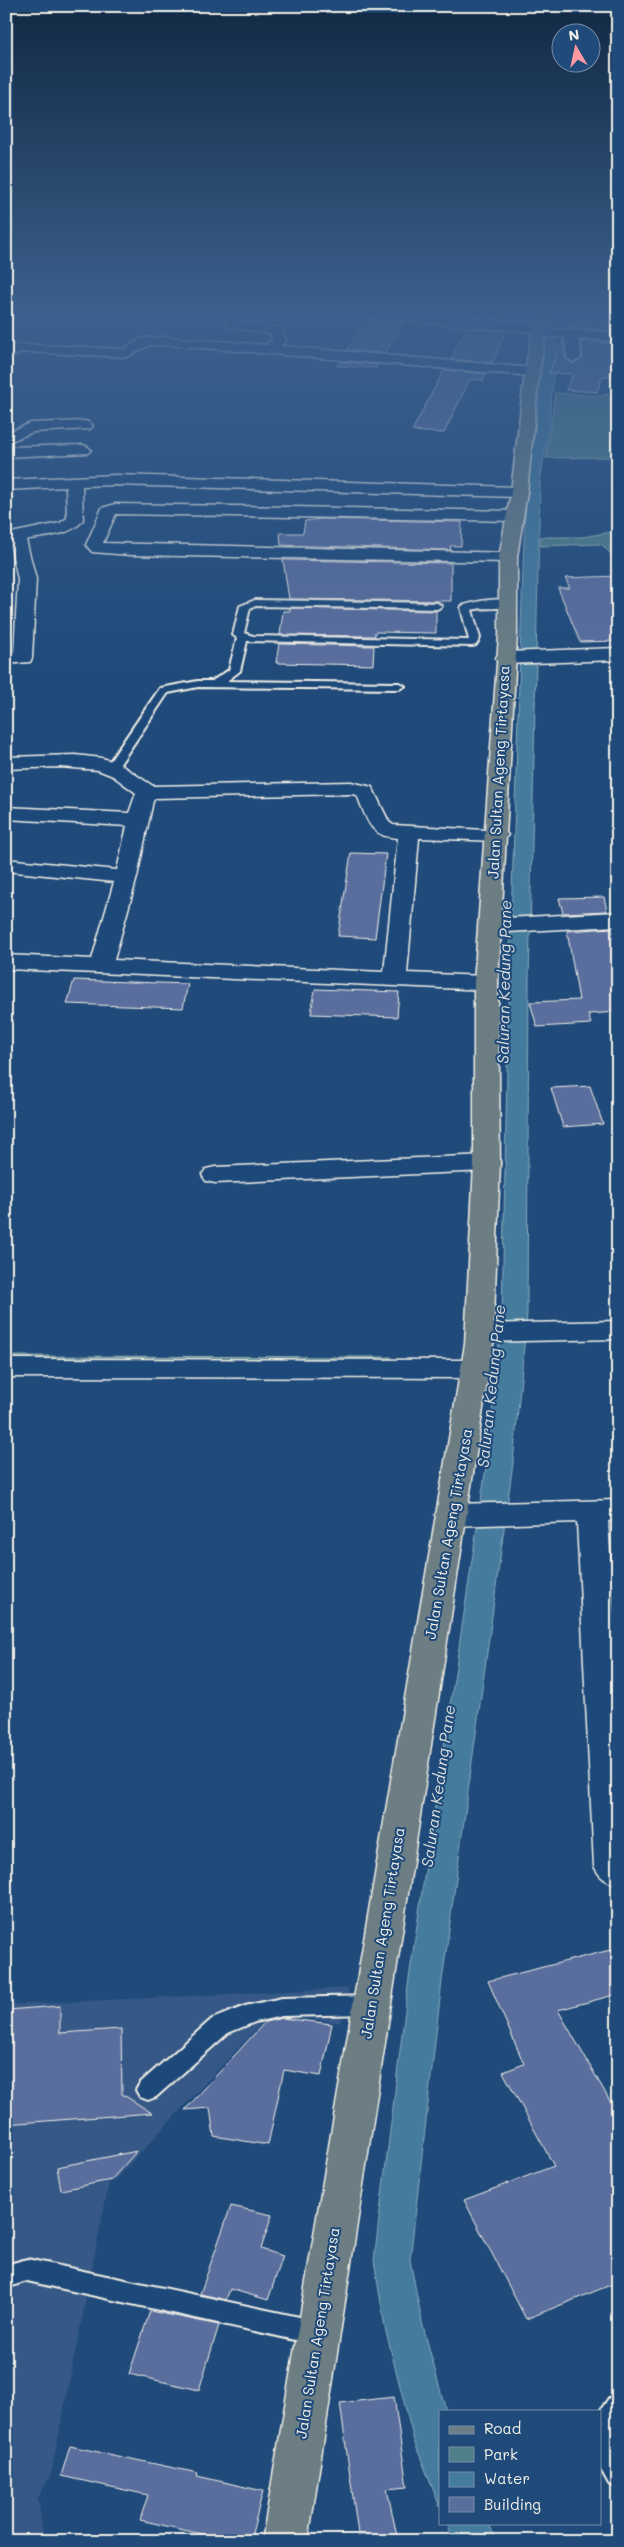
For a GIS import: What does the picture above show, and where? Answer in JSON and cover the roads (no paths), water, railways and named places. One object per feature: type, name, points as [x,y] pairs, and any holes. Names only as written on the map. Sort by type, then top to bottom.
[{"type":"main road","name":"Jalan Sultan Ageng Tirtayasa","points":[[285,2541],[371,2005],[459,1516],[476,1369],[488,1333],[486,983],[498,925],[497,834],[509,658],[508,558],[517,504],[525,430]]},
{"type":"street","points":[[8,436],[28,430]]},
{"type":"street","points":[[6,452],[83,450]]},
{"type":"street","points":[[6,485],[116,480],[517,504]]},
{"type":"street","points":[[6,658],[23,658],[27,579],[12,538],[65,527],[75,520],[74,482]]},
{"type":"street","points":[[508,558],[130,550],[98,548],[94,545],[106,514],[115,509],[517,504]]},
{"type":"street","points":[[509,658],[618,654]]},
{"type":"street","points":[[6,763],[86,762],[112,767],[134,785],[150,793]]},
{"type":"street","points":[[101,967],[126,877],[143,798],[150,793],[164,791],[351,788],[365,791],[369,796],[380,825],[388,831],[409,834],[497,834]]},
{"type":"street","points":[[6,813],[139,820]]},
{"type":"street","points":[[395,978],[409,834]]},
{"type":"street","points":[[6,866],[126,877]]},
{"type":"street","points":[[498,925],[618,919]]},
{"type":"street","points":[[6,962],[486,983]]},
{"type":"street","points":[[215,1175],[487,1163]]},
{"type":"street","points":[[488,1333],[618,1330]]},
{"type":"street","points":[[6,1368],[476,1369]]},
{"type":"street","points":[[459,1516],[605,1510],[610,1683],[612,1866],[618,1871]]},
{"type":"lane","points":[[436,606],[256,603],[246,606],[242,612],[238,635],[242,638],[472,643],[475,638],[466,608],[478,604],[507,604]]},
{"type":"lane","points":[[215,684],[234,671],[242,638]]},
{"type":"lane","points":[[112,767],[164,690],[180,686],[215,684],[399,686]]},
{"type":"lane","points":[[148,2090],[220,2026],[253,2013],[282,2007],[371,2005]]},
{"type":"lane","points":[[6,2278],[27,2270],[318,2333]]},
{"type":"lane","points":[[618,2407],[604,2424],[603,2447],[618,2475]]},
{"type":"water","name":"Saluran Kedung Pane","points":[[548,430],[540,482],[529,980],[527,1314],[513,1463],[442,1981],[410,2260],[422,2322],[446,2410],[439,2410],[439,2504],[414,2441],[385,2328],[374,2260],[409,1978],[487,1461],[502,1313],[509,979],[526,481],[535,431]]},
{"type":"water","points":[[447,2524],[489,2524],[496,2541],[454,2541]]}]
